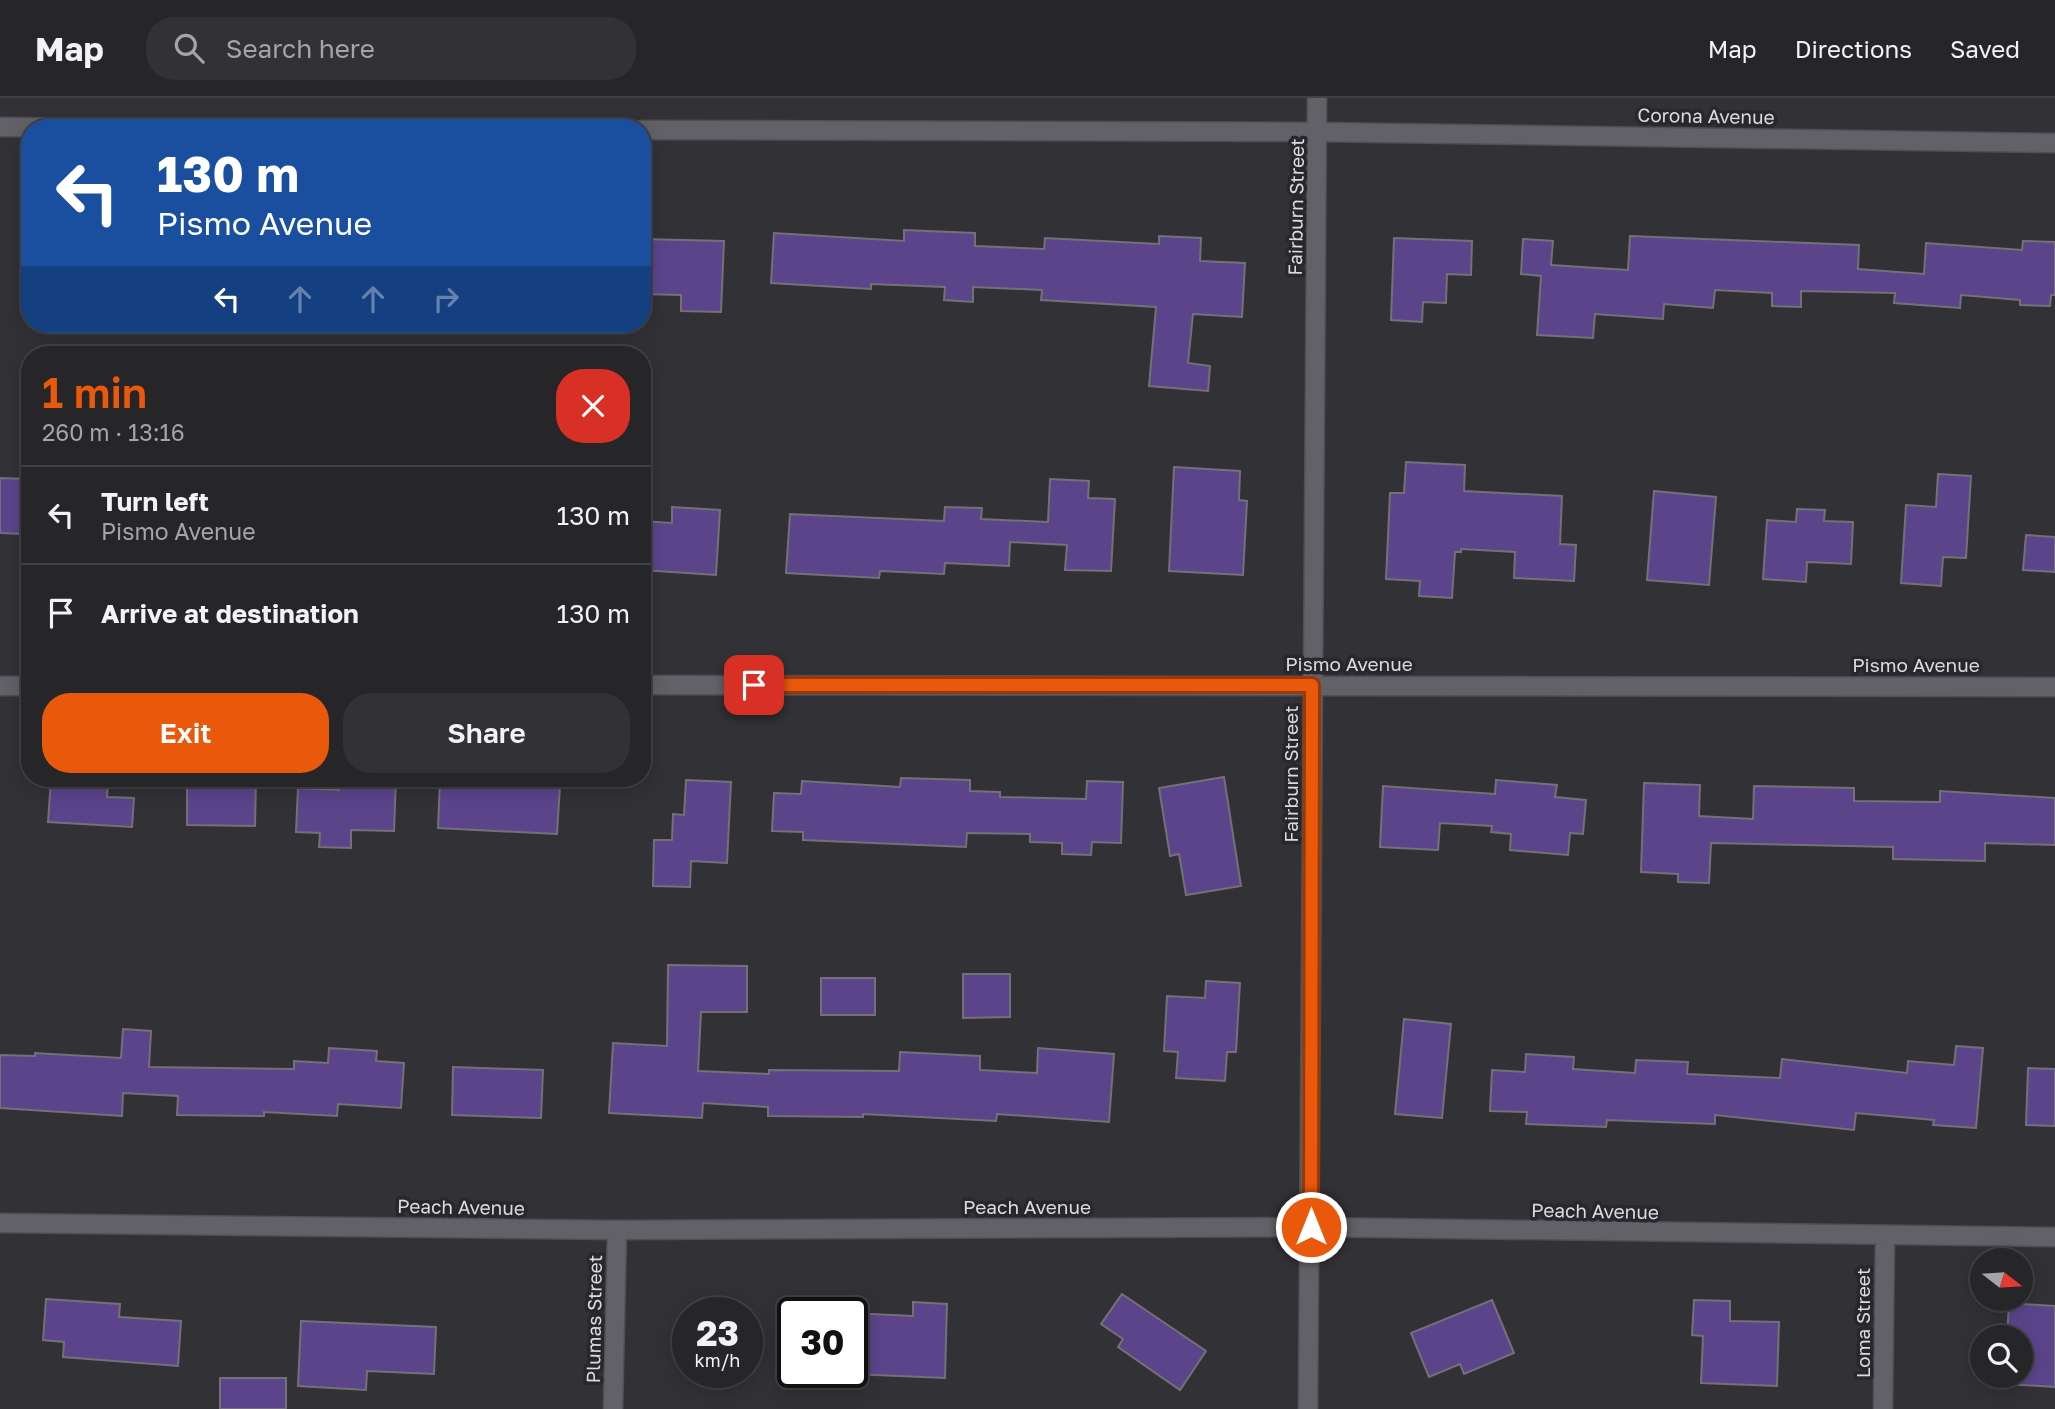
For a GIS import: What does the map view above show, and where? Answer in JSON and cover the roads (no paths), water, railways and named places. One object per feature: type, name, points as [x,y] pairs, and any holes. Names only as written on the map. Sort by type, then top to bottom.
[{"type":"street","name":"Fairburn Street","points":[[1308,1409],[1317,98]]},
{"type":"street","points":[[0,127],[21,127]]},
{"type":"street","name":"Corona Avenue","points":[[651,130],[1318,132],[2055,142]]},
{"type":"street","name":"Pismo Avenue","points":[[651,685],[2055,687]]},
{"type":"street","points":[[0,686],[21,686]]},
{"type":"street","name":"Peach Avenue","points":[[0,1223],[617,1230],[1311,1227],[2055,1237]]},
{"type":"street","name":"Plumas Street","points":[[613,1409],[617,1230]]},
{"type":"street","name":"Loma Street","points":[[1883,1409],[1885,1236]]}]
